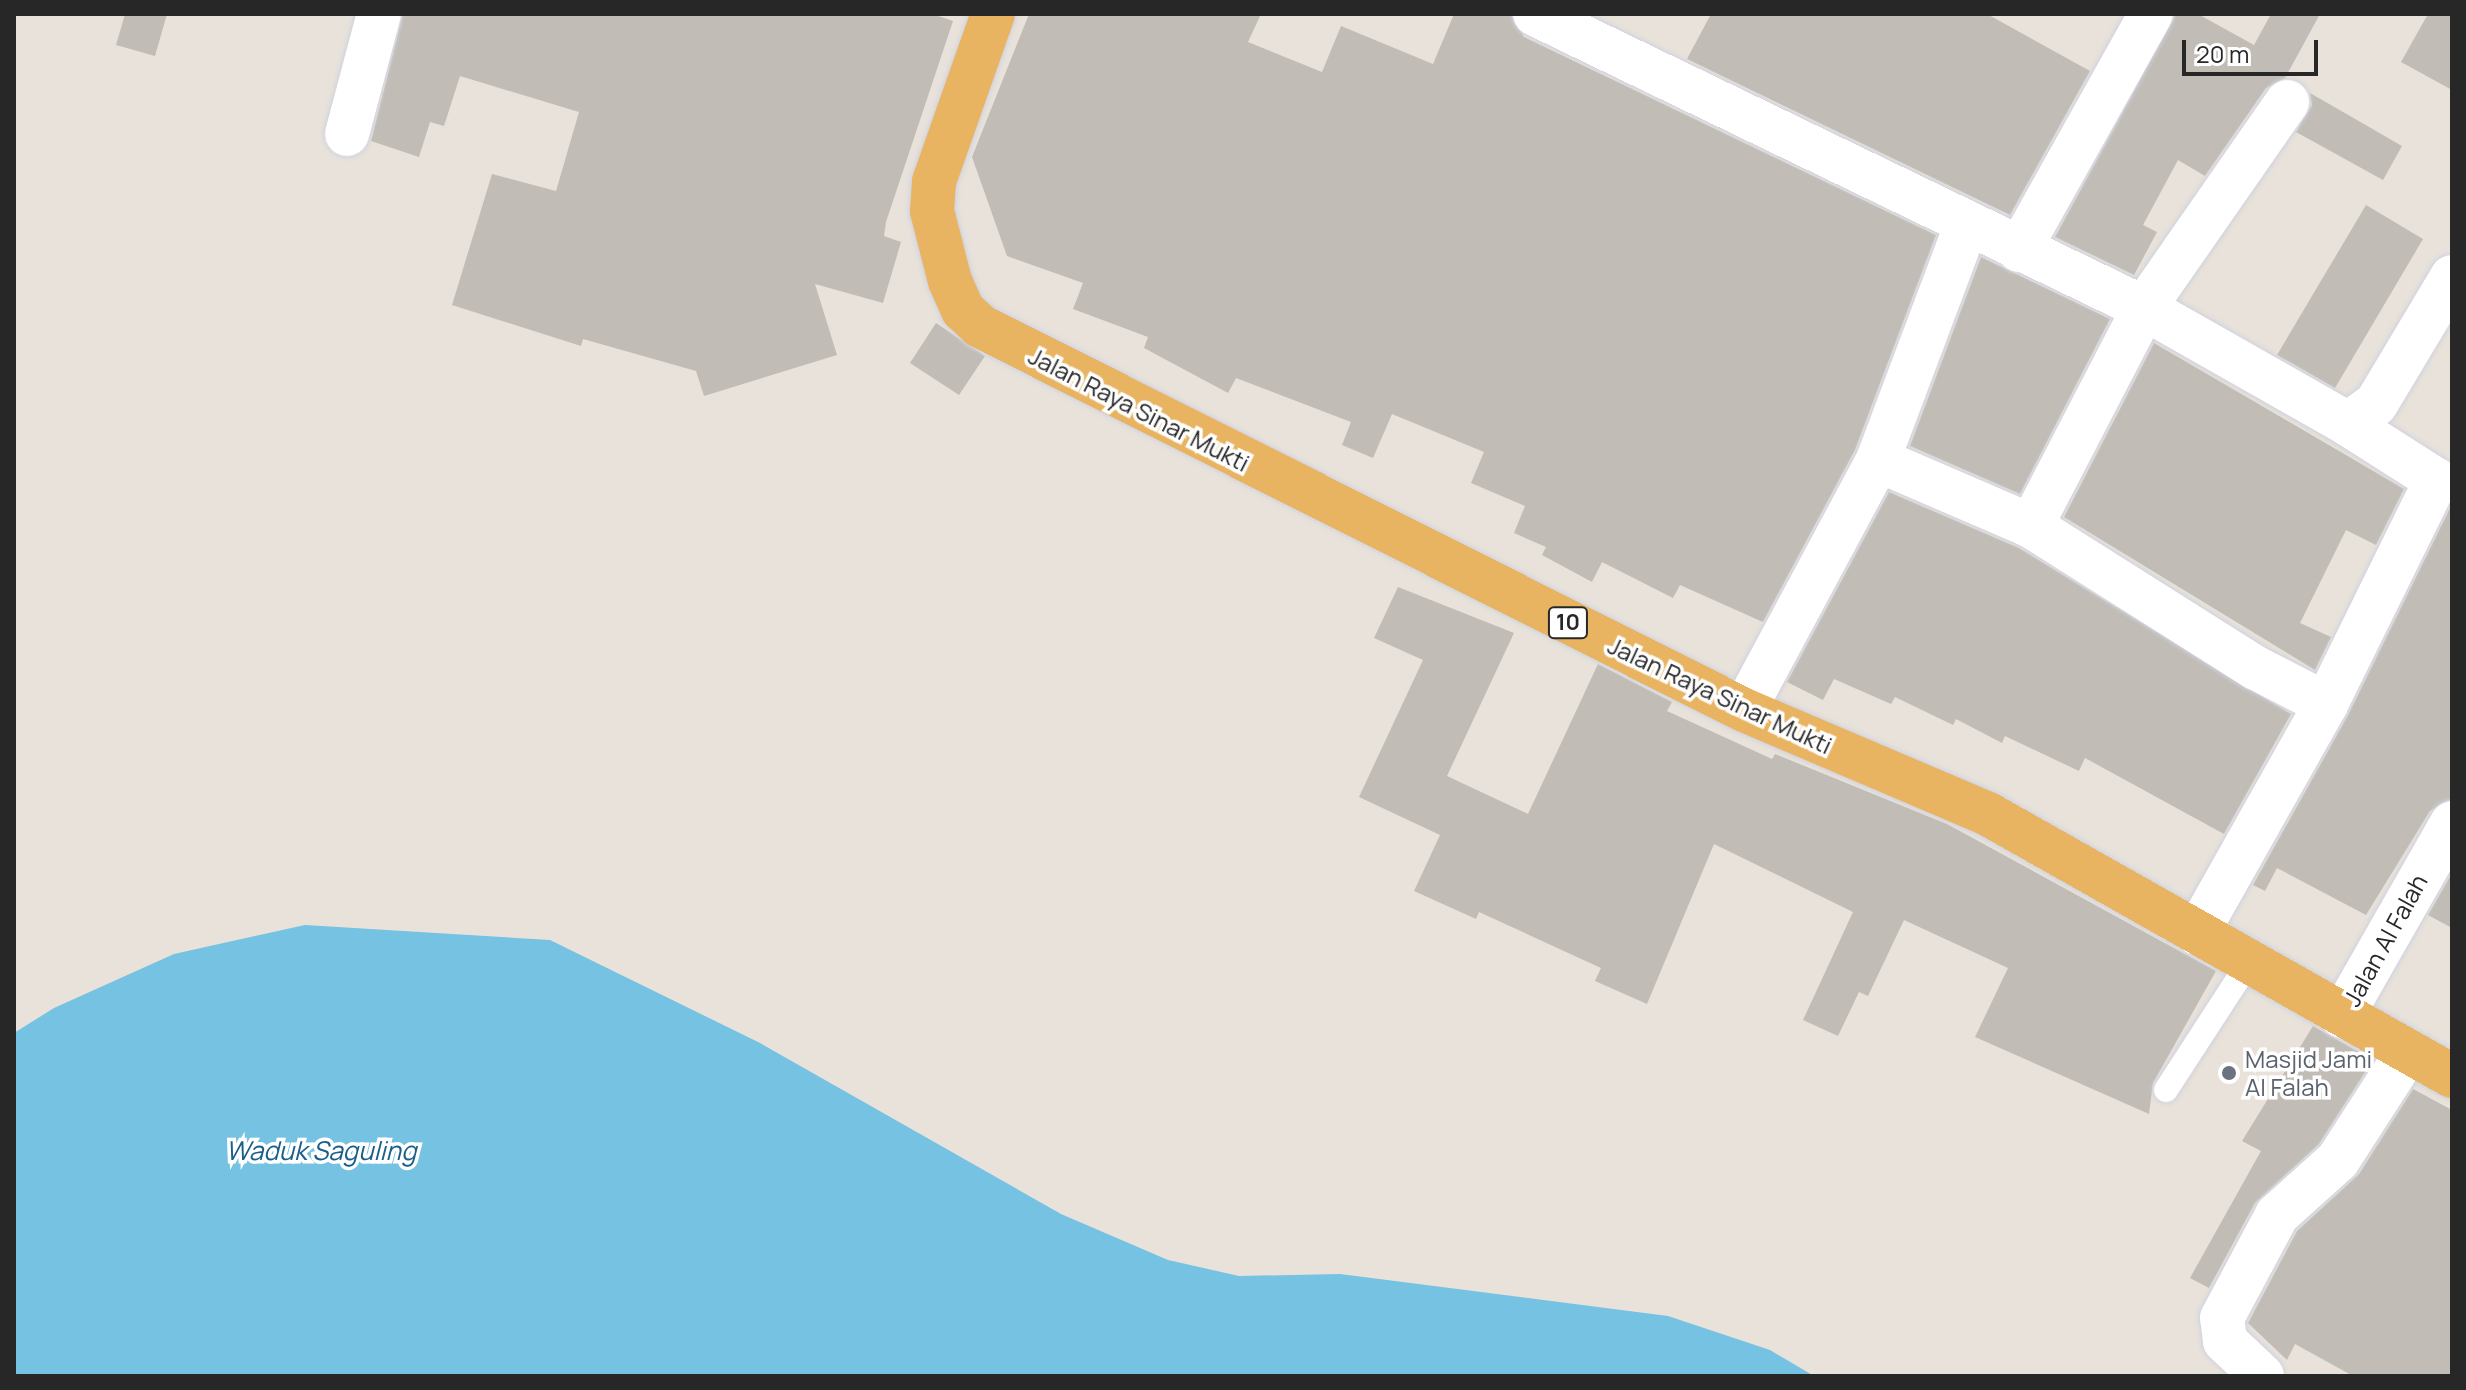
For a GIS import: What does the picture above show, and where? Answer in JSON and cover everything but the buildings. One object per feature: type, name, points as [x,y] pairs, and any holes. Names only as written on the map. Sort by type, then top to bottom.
[{"type":"highway","name":"Jalan Raya Sinar Mukti","points":[[993,14],[934,182],[932,211],[945,271],[963,310],[980,326],[1744,710],[1988,814],[2407,1053],[2450,1070]]},
{"type":"street","points":[[347,134],[379,14]]},
{"type":"street","points":[[1535,14],[1966,226],[2144,308],[2348,424],[2436,480],[2326,704],[2197,933]]},
{"type":"street","points":[[2019,250],[2151,14]]},
{"type":"street","points":[[2031,526],[2144,308],[2287,102]]},
{"type":"street","points":[[1744,710],[1878,460],[1966,226]]},
{"type":"street","points":[[2348,424],[2376,404],[2452,277]]},
{"type":"street","points":[[1878,460],[2031,526],[2256,668],[2326,704]]},
{"type":"street","name":"Jalan Al Falah","points":[[2342,1016],[2452,823]]},
{"type":"street","points":[[2262,1376],[2225,1341],[2222,1318],[2277,1215],[2338,1160],[2407,1053]]},
{"type":"lane","points":[[2166,1090],[2249,962]]},
{"type":"water","name":"Waduk Saguling","points":[[305,925],[550,940],[760,1043],[1061,1214],[1168,1260],[1239,1276],[1340,1274],[1668,1316],[1770,1350],[1814,1376],[14,1376],[14,1033],[54,1008],[174,954]]},
{"type":"place","name":"Masjid Jami Al Falah","points":[[2229,1073]]}]
